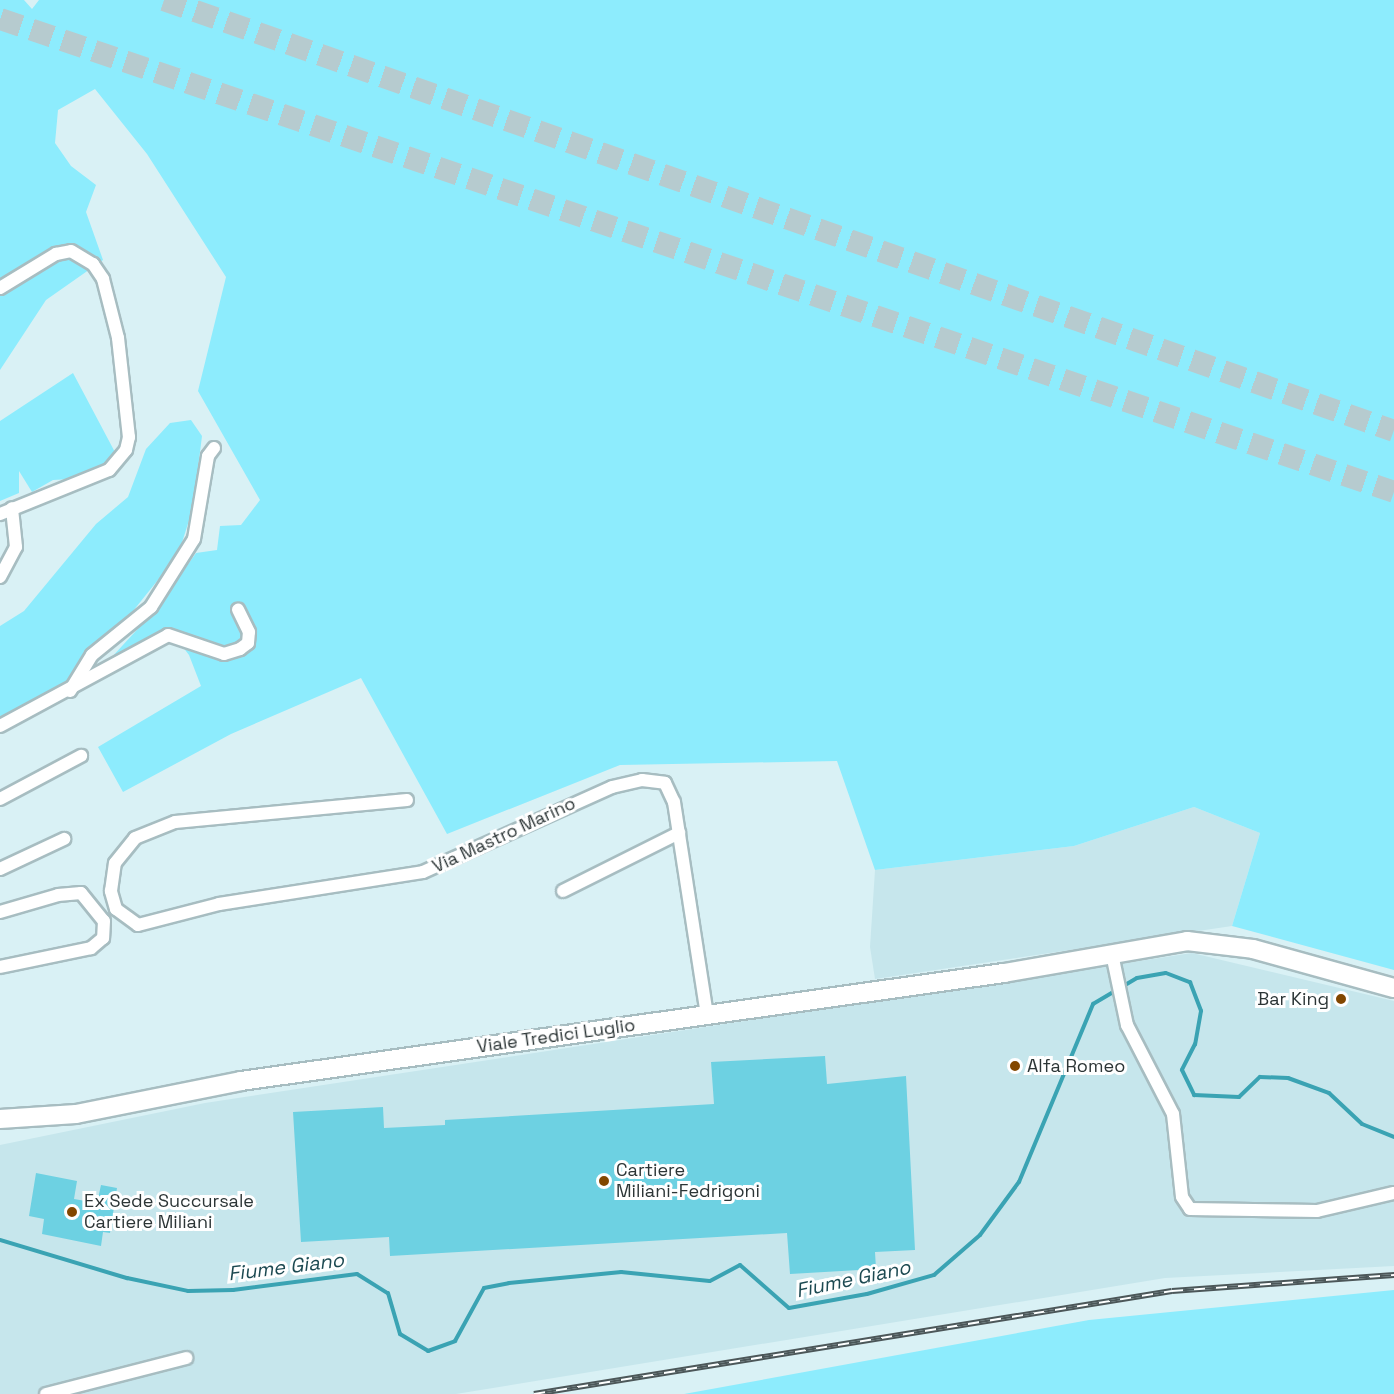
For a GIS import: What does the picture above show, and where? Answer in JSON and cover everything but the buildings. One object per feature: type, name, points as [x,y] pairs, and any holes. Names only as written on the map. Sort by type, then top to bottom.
[{"type":"main road","name":"Viale Tredici Luglio","points":[[0,1119],[76,1114],[241,1081],[707,1014],[1187,941],[1221,943],[1394,988]]},
{"type":"street","points":[[0,288],[56,254],[71,251],[93,264],[103,279],[118,338],[129,415],[126,450],[109,470],[0,514]]},
{"type":"street","points":[[69,692],[92,655],[151,608],[195,539],[208,456],[214,448]]},
{"type":"street","points":[[0,577],[16,547],[12,508]]},
{"type":"street","points":[[0,726],[69,692],[168,635],[224,654],[240,649],[248,643],[249,632],[238,609]]},
{"type":"street","points":[[0,799],[81,756]]},
{"type":"street","name":"Via Mastro Marino","points":[[116,909],[138,926],[219,904],[423,872],[527,822],[612,787],[642,780],[665,783],[679,833],[707,1014]]},
{"type":"street","points":[[0,967],[91,948],[103,938],[104,921],[116,909],[111,891],[115,863],[135,838],[175,822],[407,800]]},
{"type":"street","points":[[562,891],[679,833]]},
{"type":"street","points":[[0,869],[64,838]]},
{"type":"street","points":[[0,912],[58,895],[81,893],[104,921]]},
{"type":"street","points":[[1112,954],[1122,999],[1139,1056],[1173,1114],[1182,1197],[1190,1209],[1317,1211],[1394,1193]]},
{"type":"street","points":[[46,1394],[186,1358]]},
{"type":"shaded area","points":[[0,0],[24,0],[32,9],[39,0],[1394,0],[1394,970],[1232,926],[1260,833],[1194,807],[1074,846],[875,870],[837,761],[620,765],[447,834],[361,678],[231,734],[123,792],[98,747],[201,686],[189,655],[169,629],[111,658],[157,608],[196,553],[217,550],[220,526],[241,525],[260,500],[198,391],[226,277],[147,154],[95,89],[58,110],[55,143],[71,166],[96,185],[86,212],[103,260],[46,300],[0,370]]},
{"type":"shaded area","points":[[73,373],[117,456],[106,477],[53,480],[32,492],[19,471],[19,493],[0,501],[0,421]]},
{"type":"shaded area","points":[[191,420],[202,436],[193,508],[178,555],[92,662],[59,690],[0,722],[0,626],[24,611],[96,524],[128,497],[146,449],[170,423]]},
{"type":"shaded area","points":[[1194,807],[1260,833],[1232,926],[875,979],[870,947],[875,870],[1074,846]]},
{"type":"shaded area","points":[[1192,953],[1394,1001],[1394,1266],[1165,1278],[456,1394],[0,1394],[0,1145],[205,1103]]},
{"type":"shaded area","points":[[1394,1290],[1394,1394],[684,1394],[1089,1320]]},
{"type":"waterway","name":"Fiume Giano","points":[[0,1240],[127,1278],[188,1291],[233,1290],[357,1274],[388,1293],[400,1334],[428,1351],[455,1341],[484,1288],[509,1283],[621,1272],[710,1281],[740,1265],[789,1308],[867,1294],[934,1275],[980,1235],[1019,1182],[1093,1004],[1137,978],[1166,973],[1190,982],[1201,1011],[1195,1044],[1182,1070],[1194,1095],[1239,1097],[1260,1077],[1288,1078],[1329,1093],[1362,1124],[1394,1137]]},
{"type":"tunnel","points":[[164,0],[1394,431]]},
{"type":"tunnel","points":[[0,19],[1394,492]]},
{"type":"railway","points":[[534,1394],[1172,1291],[1394,1275]]},
{"type":"place","name":"Bar King","points":[[1341,999]]},
{"type":"place","name":"Alfa Romeo","points":[[1015,1066]]},
{"type":"place","name":"Cartiere Miliani-Fedrigoni","points":[[604,1181]]},
{"type":"place","name":"Ex Sede Succursale Cartiere Miliani","points":[[72,1212]]}]
